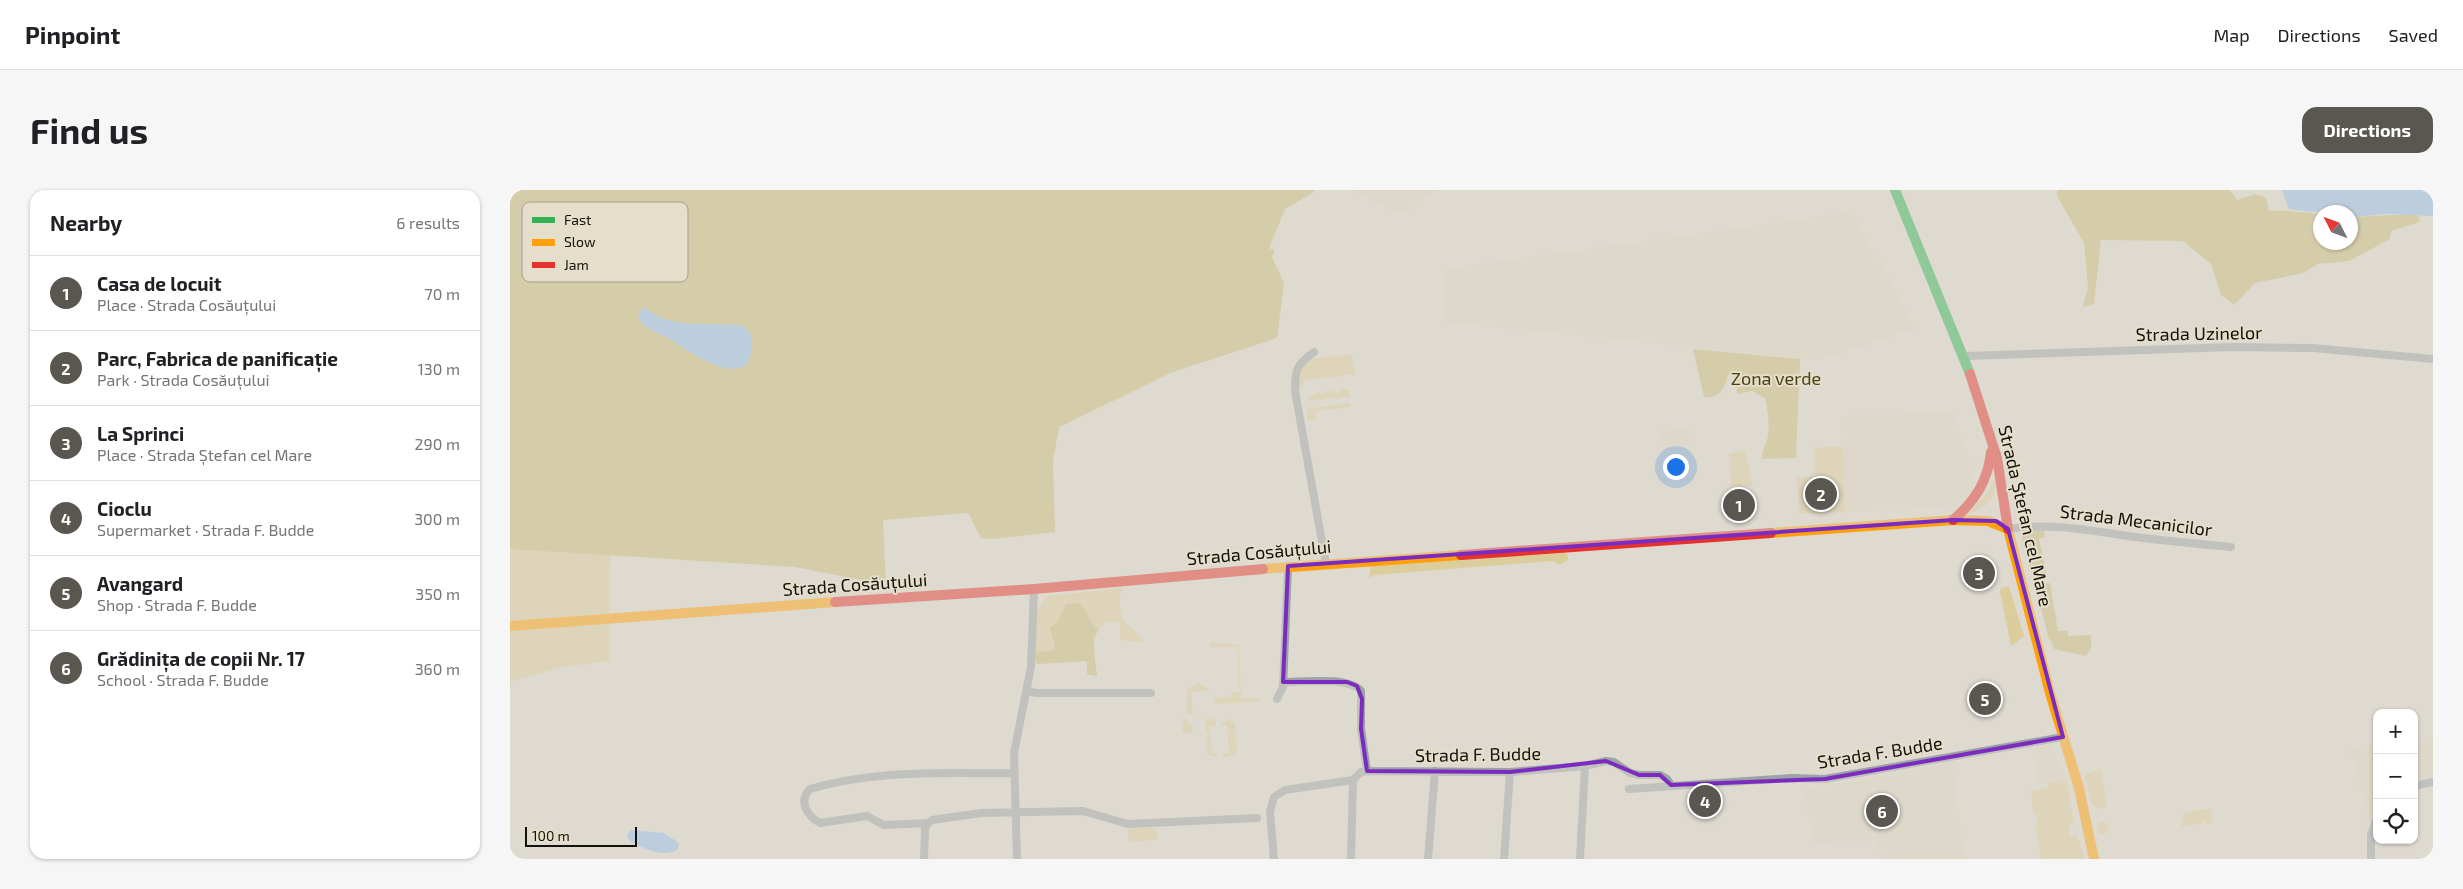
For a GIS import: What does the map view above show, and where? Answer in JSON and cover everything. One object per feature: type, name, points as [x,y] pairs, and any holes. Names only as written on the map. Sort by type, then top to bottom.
[{"type":"main road","name":"Strada Ștefan cel Mare","points":[[1895,190],[1965,356],[1991,440],[2001,477],[2008,529],[2063,737],[2079,788],[2094,859]]},
{"type":"main road","points":[[1953,520],[1977,497],[1986,482],[1991,462],[1991,440]]},
{"type":"main road","name":"Strada Cosăuțului","points":[[510,626],[625,616],[1034,589],[1288,566],[1953,520],[1986,519],[1996,521],[2008,529]]},
{"type":"street","name":"Strada Uzinelor","points":[[1965,356],[2233,347],[2313,348],[2433,359]]},
{"type":"street","points":[[1314,352],[1301,361],[1295,372],[1295,391],[1326,564]]},
{"type":"street","name":"Strada Mecanicilor","points":[[2008,529],[2043,526],[2080,527],[2134,537],[2231,547]]},
{"type":"street","points":[[1277,699],[1283,682],[1288,566]]},
{"type":"street","points":[[1017,859],[1014,753],[1031,667],[1034,589]]},
{"type":"street","points":[[1274,859],[1270,812],[1274,797],[1285,790],[1353,780],[1361,772],[1367,770],[1360,729],[1362,691],[1357,686],[1347,682],[1283,682]]},
{"type":"street","points":[[1027,685],[1028,692],[1036,693],[1151,692]]},
{"type":"street","name":"Strada F. Budde","points":[[1630,789],[1792,778],[1825,779],[2063,737]]},
{"type":"street","name":"Strada F. Budde","points":[[1367,770],[1510,772],[1614,762],[1630,773],[1660,776],[1667,779],[1671,785]]},
{"type":"street","points":[[1580,859],[1585,766]]},
{"type":"street","points":[[1428,859],[1435,771]]},
{"type":"street","points":[[1504,859],[1510,772]]},
{"type":"street","points":[[1014,774],[900,774],[823,785],[810,789],[804,798],[808,814],[820,823],[866,816],[884,826],[928,823],[932,820],[964,814],[998,812],[1017,814],[1084,811],[1128,824],[1257,818]]},
{"type":"street","points":[[1351,859],[1353,780]]},
{"type":"street","points":[[2418,785],[2433,782]]},
{"type":"street","points":[[924,859],[925,829],[928,823]]},
{"type":"street","points":[[2371,859],[2371,835],[2373,830]]},
{"type":"highlighted area","points":[[1953,520],[1996,521],[2008,529],[2063,737],[1825,779],[1671,785],[1660,775],[1639,775],[1606,761],[1510,772],[1367,771],[1361,729],[1362,699],[1357,686],[1347,682],[1283,682],[1288,566]]},
{"type":"shaded area","points":[[1353,190],[1436,190],[1401,214]]},
{"type":"shaded area","points":[[1852,212],[1916,328],[1820,360],[1445,322],[1446,269]]},
{"type":"shaded area","points":[[1355,354],[1351,359],[1356,374],[1305,380],[1299,392],[1298,372],[1309,359]]},
{"type":"shaded area","points":[[1343,389],[1349,390],[1350,397],[1305,401],[1318,392],[1322,395],[1330,390],[1337,394]]},
{"type":"shaded area","points":[[1350,403],[1351,407],[1315,411],[1315,420],[1307,420],[1307,409]]},
{"type":"shaded area","points":[[1952,412],[1968,454],[1973,496],[1934,509],[1845,512],[1840,416]]},
{"type":"shaded area","points":[[1694,427],[1695,442],[1662,446],[1660,431]]},
{"type":"shaded area","points":[[1843,446],[1845,512],[1799,514],[1797,477],[1815,476],[1814,448]]},
{"type":"shaded area","points":[[1745,450],[1753,486],[1731,486],[1729,454]]},
{"type":"shaded area","points":[[1995,478],[1996,486],[1993,498],[1985,506],[1967,514],[1988,492]]},
{"type":"shaded area","points":[[510,538],[610,555],[609,661],[562,667],[510,682]]},
{"type":"shaded area","points":[[1564,552],[1568,555],[1568,560],[1559,565],[1553,561],[1374,575],[1369,578],[1371,566]]},
{"type":"shaded area","points":[[2009,586],[2024,636],[2011,646],[2000,592],[2001,588]]},
{"type":"shaded area","points":[[1122,588],[1119,602],[1122,618],[1143,640],[1143,643],[1120,640],[1120,623],[1107,621],[1101,627],[1095,640],[1094,653],[1097,676],[1087,674],[1087,661],[1037,664],[1034,659],[1036,611],[1047,596]]},
{"type":"shaded area","points":[[1209,642],[1239,645],[1241,698],[1256,698],[1262,701],[1236,703],[1235,699],[1235,703],[1215,704],[1215,699],[1231,697],[1231,692],[1239,692],[1237,647],[1210,647]]},
{"type":"shaded area","points":[[1198,683],[1210,689],[1208,691],[1192,692],[1192,704],[1190,704],[1193,705],[1192,714],[1187,714],[1187,690]]},
{"type":"shaded area","points":[[1206,718],[1216,720],[1216,726],[1210,727],[1212,753],[1218,753],[1217,757],[1208,754],[1206,739],[1209,738],[1209,733],[1206,733]]},
{"type":"shaded area","points":[[1187,719],[1187,724],[1192,724],[1193,733],[1182,733],[1183,720]]},
{"type":"shaded area","points":[[1229,719],[1235,723],[1237,750],[1232,756],[1224,757],[1223,754],[1229,752],[1227,725],[1222,725],[1222,723]]},
{"type":"shaded area","points":[[2433,737],[2433,779],[2418,781],[2418,739]]},
{"type":"shaded area","points":[[2373,744],[2373,816],[2369,823],[2350,747]]},
{"type":"shaded area","points":[[2051,745],[2067,780],[2038,785],[2032,748]]},
{"type":"shaded area","points":[[1952,763],[1964,859],[1889,859],[1878,849],[1874,840],[1813,843],[1804,788],[1856,782]]},
{"type":"shaded area","points":[[2101,769],[2107,807],[2099,809],[2092,805],[2085,774]]},
{"type":"shaded area","points":[[2067,780],[2074,824],[2068,825],[2070,837],[2077,835],[2085,859],[2042,859],[2035,825],[2037,823],[2036,814],[2033,814],[2032,795],[2029,792],[2048,787],[2048,783]]},
{"type":"shaded area","points":[[2211,808],[2213,822],[2206,824],[2205,820],[2203,823],[2182,827],[2183,813]]},
{"type":"shaded area","points":[[2101,822],[2105,822],[2109,828],[2105,834],[2101,834],[2097,830],[2097,826]]},
{"type":"shaded area","points":[[1130,828],[1155,828],[1159,839],[1129,842],[1128,830]]},
{"type":"green space","points":[[510,190],[1313,190],[1314,192],[1285,209],[1269,248],[1275,251],[1272,257],[1284,283],[1277,338],[1173,372],[1059,427],[1053,462],[1055,532],[994,539],[981,538],[968,513],[883,520],[886,585],[795,567],[510,549]]},
{"type":"green space","points":[[2057,190],[2230,190],[2237,200],[2256,194],[2266,198],[2269,211],[2313,213],[2313,250],[2358,250],[2358,217],[2418,214],[2420,222],[2391,231],[2390,239],[2349,261],[2318,264],[2303,273],[2255,283],[2234,305],[2221,295],[2211,264],[2183,241],[2101,240],[2094,304],[2083,307],[2088,287],[2084,243],[2057,196]]},
{"type":"green space","name":"Zona verde","points":[[1693,349],[1800,359],[1796,458],[1762,459],[1768,438],[1769,426],[1765,398],[1752,391],[1737,394],[1736,372],[1728,375],[1721,392],[1714,396],[1704,397]]},
{"type":"green space","points":[[2044,530],[2045,537],[2039,539],[2047,574],[2033,578],[2021,534],[2026,531]]},
{"type":"green space","points":[[2050,583],[2058,631],[2067,631],[2068,636],[2091,635],[2091,648],[2086,656],[2054,649],[2048,636],[2036,587],[2039,584]]},
{"type":"green space","points":[[1078,603],[1098,629],[1093,640],[1097,676],[1087,674],[1087,661],[1037,664],[1034,652],[1052,651],[1055,646],[1050,627],[1058,622],[1066,604]]},
{"type":"water","points":[[2282,190],[2433,190],[2433,216],[2388,214],[2358,216],[2358,205],[2313,205],[2313,212],[2289,209]]},
{"type":"water","points":[[644,307],[655,315],[678,322],[743,326],[751,335],[751,351],[748,362],[737,369],[727,368],[705,360],[646,327],[638,315]]},
{"type":"water","points":[[631,830],[664,833],[679,843],[678,849],[673,852],[660,853],[646,849],[628,839],[627,834]]},
{"type":"traffic: fast","points":[[1895,190],[1970,374]]},
{"type":"traffic: slow","points":[[1771,533],[1953,520],[1988,521],[2008,529]]},
{"type":"traffic: slow","points":[[2008,529],[2050,693],[2079,788],[2094,859]]},
{"type":"traffic: slow","points":[[1263,569],[1461,555]]},
{"type":"traffic: slow","points":[[510,626],[835,602]]},
{"type":"traffic: jam","points":[[1970,374],[1997,458],[2008,529]]},
{"type":"traffic: jam","points":[[1953,520],[1968,505],[1979,490],[1987,472],[1991,452]]},
{"type":"traffic: jam","points":[[1461,555],[1771,533]]},
{"type":"traffic: jam","points":[[835,602],[1034,589],[1263,569]]},
{"type":"place","name":"Parc, Fabrica de panificație","points":[[1821,494]]},
{"type":"place","name":"Casa de locuit","points":[[1739,505]]},
{"type":"place","name":"La Sprinci","points":[[1979,573]]},
{"type":"place","name":"Avangard","points":[[1985,699]]},
{"type":"place","name":"Cioclu","points":[[1705,801]]},
{"type":"place","name":"Grădinița de copii Nr. 17","points":[[1882,811]]}]
